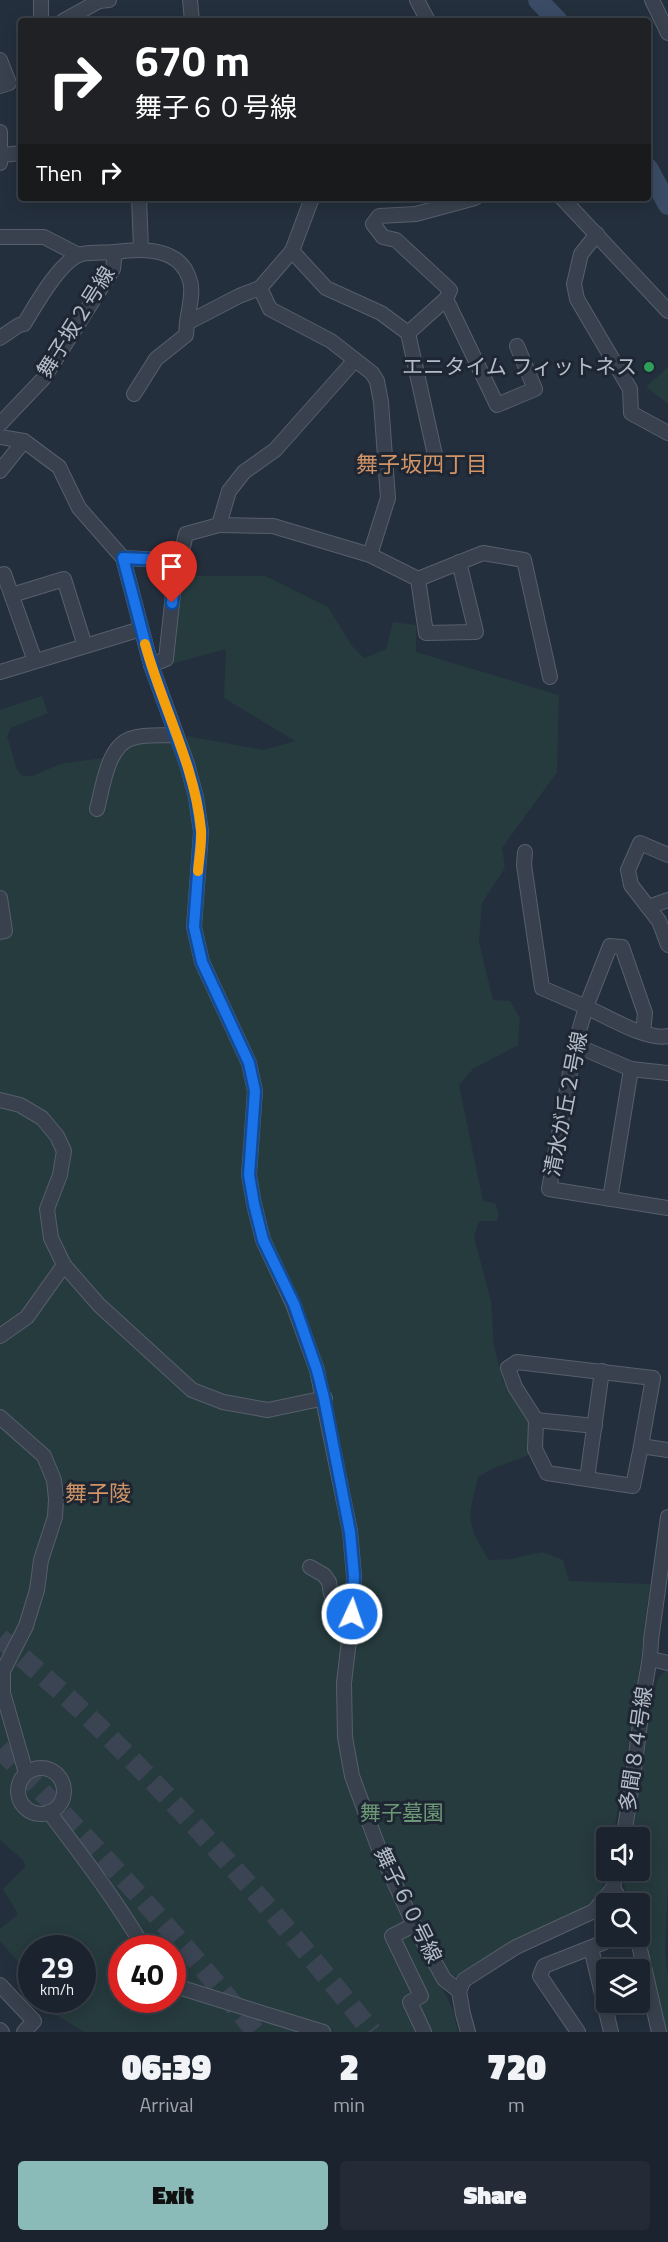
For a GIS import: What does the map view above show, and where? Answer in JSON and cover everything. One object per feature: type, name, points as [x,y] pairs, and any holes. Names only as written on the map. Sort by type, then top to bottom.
[{"type":"street","points":[[41,0],[41,18]]},
{"type":"street","points":[[68,18],[99,1],[108,0]]},
{"type":"street","points":[[190,0],[192,18]]},
{"type":"street","points":[[417,0],[426,18]]},
{"type":"street","points":[[652,0],[668,33]]},
{"type":"street","points":[[0,60],[9,83],[0,86]]},
{"type":"street","points":[[0,132],[1,159],[18,154]]},
{"type":"street","points":[[139,201],[141,249]]},
{"type":"street","points":[[187,323],[239,296],[260,288],[292,251],[311,201]]},
{"type":"street","points":[[464,201],[416,214],[379,216],[373,224],[383,237],[396,240],[448,295],[497,405],[535,389],[517,346]]},
{"type":"street","points":[[565,201],[668,310]]},
{"type":"street","points":[[597,234],[581,254],[574,284],[577,299],[630,389],[631,413],[668,433]]},
{"type":"street","points":[[0,237],[44,237],[79,255]]},
{"type":"street","points":[[115,252],[141,249],[155,250],[171,256],[184,267],[191,283],[186,335],[156,358],[134,394]]},
{"type":"street","points":[[292,251],[326,288],[381,313],[408,333],[435,455]]},
{"type":"street","name":"舞子坂２号線","points":[[0,338],[24,324],[56,276],[79,255],[115,252],[114,269],[43,379],[0,424]]},
{"type":"street","points":[[260,288],[270,309],[330,341],[372,373],[377,381],[385,443],[388,498],[370,555]]},
{"type":"street","points":[[408,333],[448,295]]},
{"type":"street","points":[[219,525],[229,491],[244,472],[275,450],[355,360]]},
{"type":"street","name":"舞子６０号線","points":[[0,437],[24,441],[58,467],[79,508],[123,558],[151,665],[187,765],[196,797],[201,832],[194,927],[202,962],[249,1063],[255,1091],[249,1175],[254,1204],[263,1240],[294,1304],[317,1370],[350,1532],[354,1576],[344,1683],[345,1737],[352,1776],[379,1849],[414,1925],[444,1979],[459,1991]]},
{"type":"street","points":[[0,471],[24,441]]},
{"type":"street","points":[[123,558],[163,560],[183,547],[186,534],[219,525],[273,526],[370,555],[418,579],[483,553],[524,560],[550,677]]},
{"type":"street","points":[[151,665],[166,659],[174,585],[163,560]]},
{"type":"street","points":[[418,579],[426,633],[476,632],[459,562]]},
{"type":"street","points":[[4,574],[36,661]]},
{"type":"street","points":[[12,595],[64,579],[85,646]]},
{"type":"street","points":[[0,672],[141,629]]},
{"type":"street","points":[[97,809],[109,760],[122,743],[132,738],[175,735]]},
{"type":"street","points":[[668,855],[640,843],[628,870],[631,885],[659,921],[668,945]]},
{"type":"street","points":[[525,852],[524,865],[542,988],[643,1033],[661,1037],[668,1036]]},
{"type":"street","points":[[0,898],[5,931],[0,932]]},
{"type":"street","points":[[648,907],[668,900]]},
{"type":"street","name":"清水が丘２号線","points":[[643,1033],[645,1013],[622,947],[610,946],[586,1007],[575,1045],[549,1189],[668,1208]]},
{"type":"street","points":[[575,1045],[631,1069],[668,1073]]},
{"type":"street","points":[[610,1199],[631,1069]]},
{"type":"street","points":[[0,1100],[20,1105],[42,1118],[57,1136],[64,1152],[60,1175],[47,1209],[51,1238],[64,1265],[99,1305],[192,1390],[222,1402],[268,1410],[324,1398]]},
{"type":"street","points":[[0,1336],[27,1317],[64,1265]]},
{"type":"street","points":[[518,1362],[602,1371],[653,1378],[633,1486],[547,1473],[535,1449],[536,1420],[515,1387],[508,1368],[518,1362]]},
{"type":"street","points":[[587,1479],[602,1371]]},
{"type":"street","points":[[0,1417],[44,1456],[54,1480],[57,1498],[56,1517],[40,1560],[37,1590],[26,1626],[3,1671],[3,1693],[26,1773]]},
{"type":"street","points":[[536,1420],[595,1426]]},
{"type":"street","points":[[641,1446],[668,1450]]},
{"type":"street","name":"多聞８４号線","points":[[625,1827],[644,1686],[651,1659],[651,1640],[668,1517]]},
{"type":"street","points":[[310,1567],[324,1575],[330,1582],[331,1594],[341,1608],[352,1614]]},
{"type":"street","points":[[330,1582],[354,1576]]},
{"type":"street","points":[[651,1659],[668,1663]]},
{"type":"street","points":[[39,1767],[58,1775],[64,1787],[63,1799],[55,1809],[43,1814],[31,1811],[21,1803],[19,1784],[26,1773],[39,1767]]},
{"type":"street","points":[[50,1812],[105,1886],[136,1935]]},
{"type":"street","points":[[468,2032],[459,1991],[464,1980],[516,1947],[594,1911],[613,1888],[614,1881]]},
{"type":"street","points":[[613,1888],[616,1893]]},
{"type":"street","points":[[414,1925],[392,1936],[421,1996],[410,2002],[424,2032]]},
{"type":"street","points":[[578,2032],[540,1976],[544,1966],[596,1946]]},
{"type":"street","points":[[639,1947],[654,2031]]},
{"type":"street","points":[[591,1948],[611,2032]]},
{"type":"street","points":[[0,1985],[34,2021],[24,2032]]},
{"type":"street","points":[[186,1988],[324,2032]]},
{"type":"green space","points":[[668,367],[668,404],[646,387]]},
{"type":"green space","name":"舞子墓園","points":[[186,576],[265,576],[328,607],[352,646],[364,658],[386,649],[393,622],[416,625],[416,652],[559,695],[557,772],[502,848],[505,868],[482,903],[479,942],[493,1000],[510,1001],[520,1018],[518,1045],[473,1069],[459,1085],[483,1201],[495,1203],[499,1214],[497,1221],[479,1221],[474,1237],[491,1301],[494,1346],[503,1381],[530,1422],[529,1455],[494,1468],[478,1477],[471,1520],[476,1537],[489,1560],[511,1559],[542,1552],[563,1560],[569,1581],[650,1584],[636,1697],[615,1827],[596,1827],[596,1881],[604,1881],[600,1892],[596,1893],[591,1904],[497,1951],[441,1985],[453,2010],[458,2032],[84,2032],[53,2013],[96,2013],[96,1935],[18,1935],[18,1962],[0,1941],[0,1929],[18,1914],[3,1889],[26,1866],[22,1859],[0,1840],[0,710],[42,696],[48,713],[11,728],[7,736],[17,770],[23,776],[32,776],[63,763],[105,758],[130,741],[173,739],[187,754],[187,736],[263,750],[295,741],[224,698],[226,649],[171,664],[177,633],[172,607]]},
{"type":"green space","points":[[668,1671],[668,1882],[665,1952],[668,1977],[668,2032],[665,2032],[650,1971],[650,1959],[647,1959],[644,1947],[650,1947],[650,1893],[627,1893],[623,1881],[650,1881],[650,1827],[632,1827],[650,1710],[658,1678]]},
{"type":"waterway","points":[[538,0],[555,18]]},
{"type":"waterway","points":[[651,174],[668,205]]},
{"type":"tunnel","points":[[0,1638],[92,1721],[209,1841],[276,1916],[372,2032]]},
{"type":"tunnel","points":[[0,1749],[131,1887],[256,2032]]},
{"type":"slow traffic","points":[[145,644],[196,797],[201,832],[198,871]]},
{"type":"place","name":"エニタイム フィットネス","points":[[649,367]]},
{"type":"district","name":"舞子坂四丁目","points":[[422,464]]},
{"type":"district","name":"舞子陵","points":[[98,1493]]},
{"type":"route","points":[[172,603],[174,585],[163,560],[146,561],[123,558],[151,665],[187,765],[196,797],[201,832],[194,927],[202,962],[249,1063],[255,1091],[249,1175],[254,1204],[263,1240],[294,1304],[317,1370],[324,1398],[350,1532],[354,1576],[352,1614]]}]
